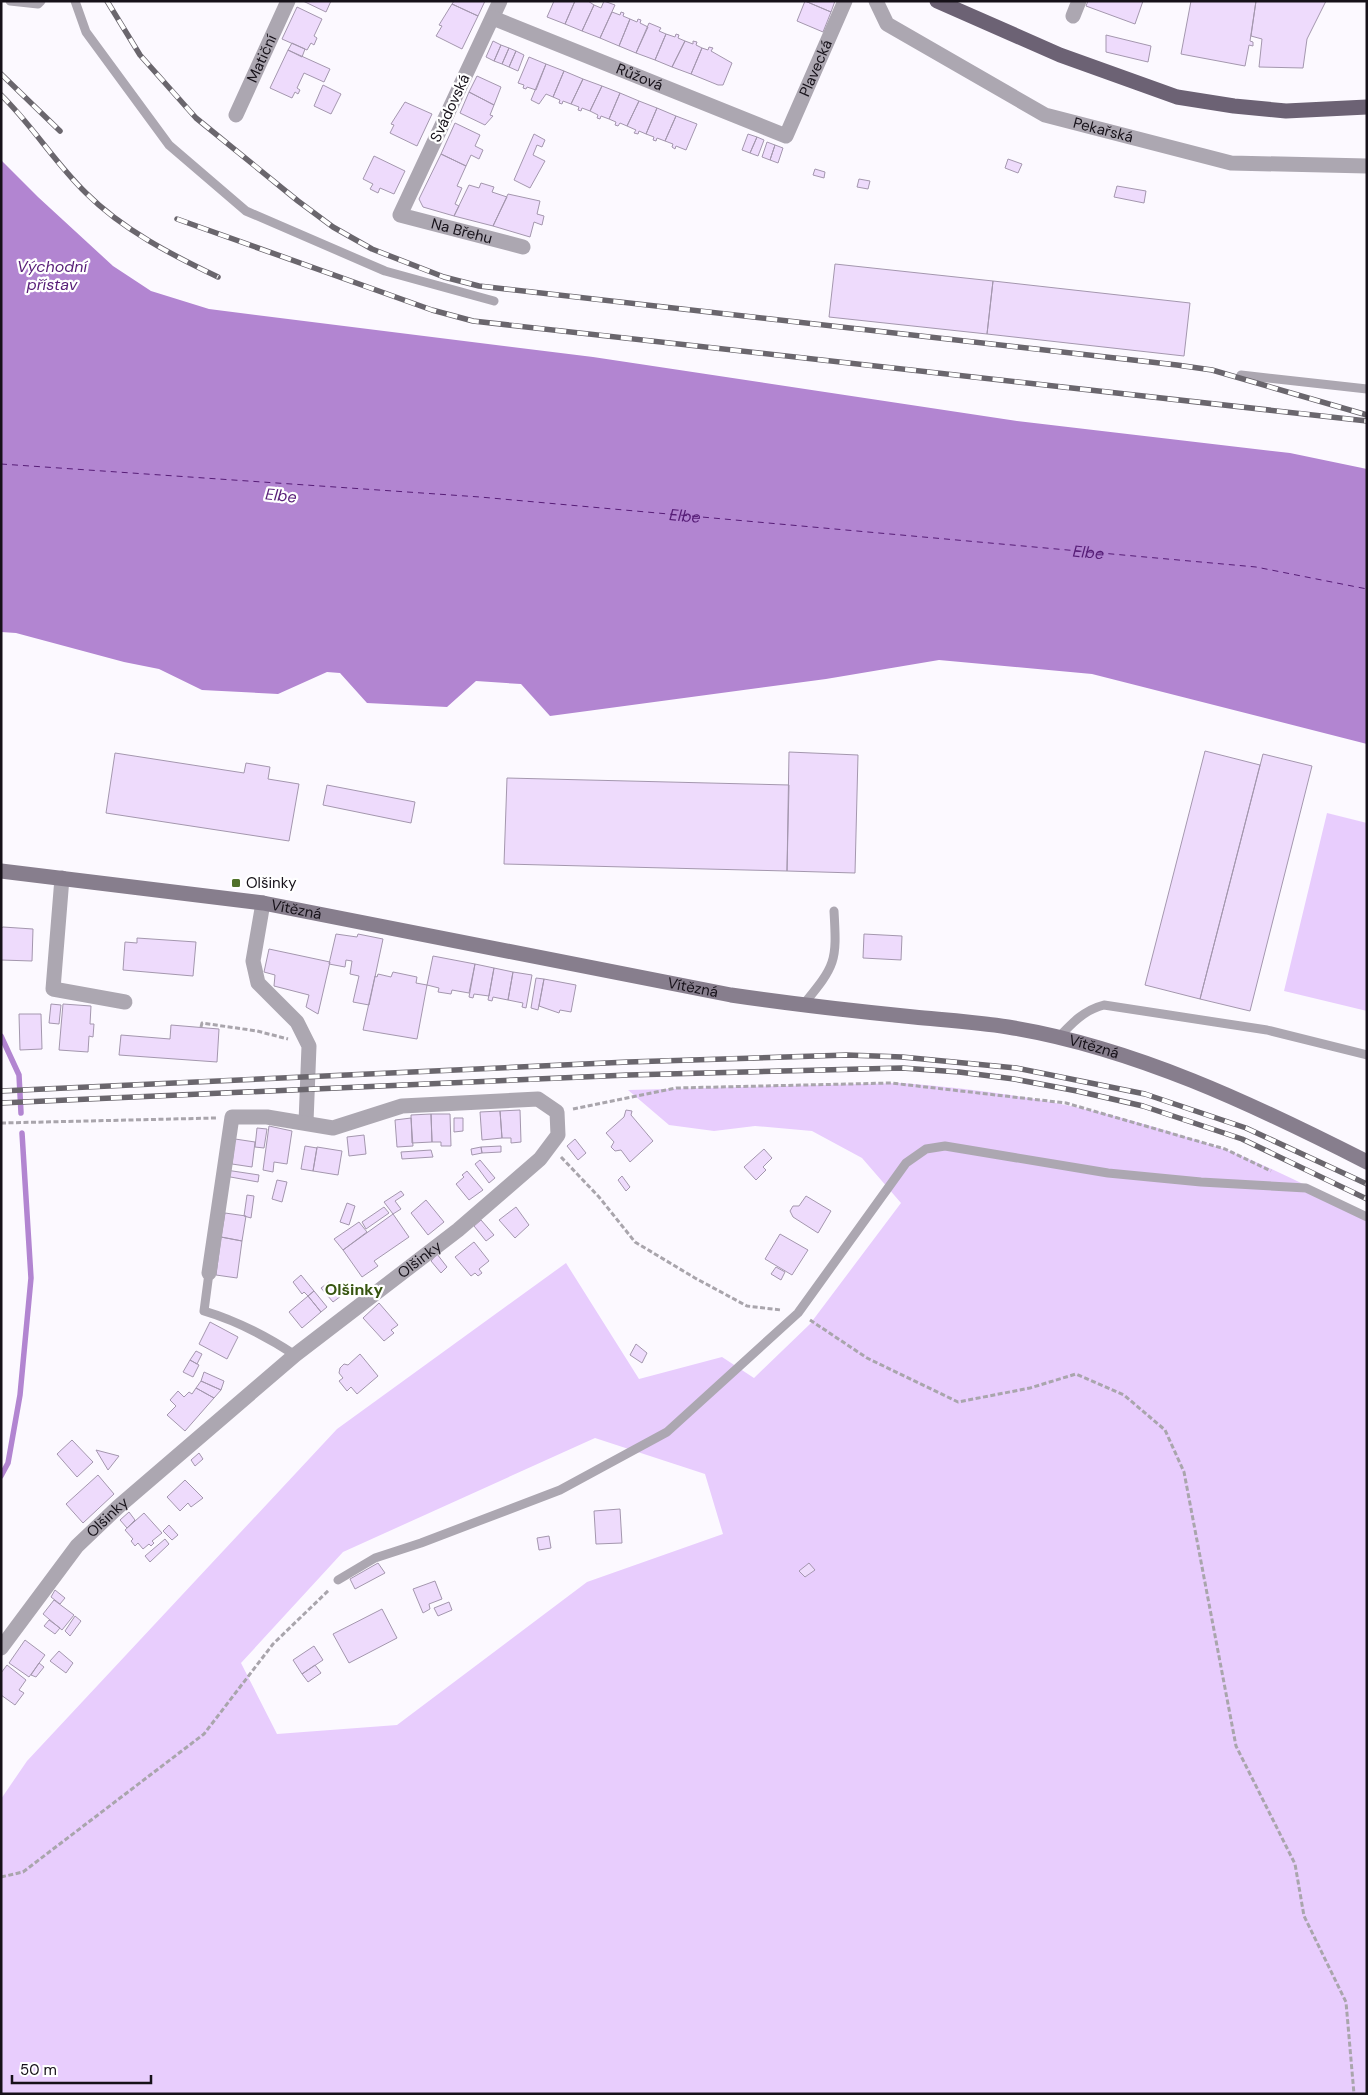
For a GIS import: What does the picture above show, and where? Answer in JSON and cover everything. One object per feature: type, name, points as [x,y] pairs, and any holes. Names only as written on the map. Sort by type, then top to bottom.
[{"type":"main road","points":[[937,1],[1060,56],[1122,80],[1177,98],[1286,111],[1367,107]]},
{"type":"main road","name":"Vítězná","points":[[1,871],[263,903],[731,995],[803,1005],[1008,1027],[1058,1038],[1147,1064],[1285,1120],[1367,1162]]},
{"type":"street","name":"Matiční","points":[[236,114],[288,1]]},
{"type":"street","name":"Svádovská","points":[[400,215],[500,1]]},
{"type":"street","name":"Plavecká","points":[[786,136],[845,1]]},
{"type":"street","name":"Pekařská","points":[[876,1],[887,24],[1045,114],[1232,163],[1367,166]]},
{"type":"street","points":[[1073,16],[1079,1]]},
{"type":"street","name":"Růžová","points":[[493,18],[786,136]]},
{"type":"street","name":"Na Břehu","points":[[400,215],[523,247]]},
{"type":"street","points":[[62,878],[53,988],[124,1002]]},
{"type":"street","points":[[263,903],[253,961],[258,983],[298,1022],[310,1046],[306,1122]]},
{"type":"street","points":[[209,1273],[232,1118],[267,1117],[333,1128],[402,1106],[538,1099],[557,1112]]},
{"type":"street","name":"Olšinky","points":[[4,1638],[77,1546],[118,1506],[295,1355],[458,1230],[540,1159],[558,1135],[557,1112]]},
{"type":"lane","points":[[10,1],[38,4],[41,1]]},
{"type":"lane","points":[[75,1],[86,32],[169,145],[246,211],[385,271],[494,301]]},
{"type":"lane","points":[[1241,376],[1367,389]]},
{"type":"lane","points":[[803,1005],[829,973],[836,948],[834,910]]},
{"type":"lane","points":[[1058,1038],[1077,1018],[1091,1008],[1104,1005],[1267,1030],[1367,1054]]},
{"type":"lane","points":[[338,1580],[374,1558],[421,1543],[560,1490],[667,1432],[798,1312],[906,1163],[926,1149],[945,1146],[1118,1174],[1201,1182],[1306,1188],[1367,1216]]},
{"type":"lane","points":[[209,1273],[204,1311],[231,1319],[257,1331],[295,1355]]},
{"type":"path","points":[[202,1027],[202,1023],[257,1031],[288,1039],[296,1034],[304,1035]]},
{"type":"path","points":[[557,1112],[676,1088],[891,1083],[1066,1104],[1225,1149],[1279,1175]]},
{"type":"path","points":[[1,1123],[232,1118]]},
{"type":"path","points":[[550,1145],[599,1197],[635,1242],[747,1306],[798,1312],[867,1358],[958,1402],[1030,1388],[1076,1374],[1124,1395],[1165,1430],[1184,1472],[1236,1746],[1295,1864],[1304,1916],[1346,2002],[1354,2094]]},
{"type":"path","points":[[1,1877],[23,1872],[204,1734],[273,1644],[338,1580]]},
{"type":"shaded area","points":[[1327,813],[1367,823],[1367,1011],[1284,991]]},
{"type":"shaded area","points":[[902,1083],[1009,1095],[1114,1116],[1224,1149],[1319,1191],[1367,1216],[1367,2094],[1,2094],[1,1799],[27,1761],[337,1429],[566,1263],[639,1379],[722,1357],[754,1378],[810,1324],[901,1203],[862,1158],[812,1131],[755,1126],[714,1131],[669,1125],[628,1090]],"holes":[[[595,1438],[705,1474],[723,1534],[587,1582],[397,1725],[277,1734],[241,1663],[343,1552]]]},
{"type":"water","points":[[1,160],[113,266],[151,291],[209,309],[593,357],[1017,421],[1290,453],[1367,469],[1367,744],[1092,674],[939,660],[826,679],[550,716],[521,684],[476,681],[447,707],[367,703],[340,673],[327,672],[278,694],[202,690],[159,669],[124,662],[16,633],[1,632]]},
{"type":"building","points":[[303,1],[331,1],[326,12]]},
{"type":"building","points":[[454,1],[485,1],[478,16],[452,4]]},
{"type":"building","points":[[554,1],[575,1],[565,24],[547,17]]},
{"type":"building","points":[[575,1],[588,1],[594,5],[582,31],[565,24]]},
{"type":"building","points":[[604,1],[615,5],[600,38],[582,31],[594,5],[601,8]]},
{"type":"building","points":[[805,1],[835,1],[831,12]]},
{"type":"building","points":[[805,1],[831,12],[823,32],[797,21]]},
{"type":"building","points":[[1088,1],[1143,1],[1135,24],[1086,6]]},
{"type":"building","points":[[1191,1],[1256,1],[1250,41],[1253,42],[1253,46],[1249,45],[1245,66],[1181,54]]},
{"type":"building","points":[[1256,1],[1326,1],[1307,39],[1303,68],[1259,67],[1262,39],[1251,36]]},
{"type":"building","points":[[452,4],[478,16],[462,49],[436,36],[442,26],[439,25]]},
{"type":"building","points":[[297,7],[322,19],[314,36],[317,38],[314,45],[311,43],[307,50],[282,39]]},
{"type":"building","points":[[612,12],[620,15],[621,12],[624,13],[623,16],[630,19],[619,46],[600,38]]},
{"type":"building","points":[[630,19],[637,22],[638,19],[641,20],[640,23],[648,27],[636,53],[619,46]]},
{"type":"building","points":[[649,23],[661,28],[659,31],[666,34],[655,60],[636,53]]},
{"type":"building","points":[[666,34],[675,37],[676,34],[679,35],[678,38],[685,41],[672,67],[655,60]]},
{"type":"building","points":[[1106,35],[1151,46],[1148,62],[1106,52]]},
{"type":"building","points":[[493,41],[501,45],[494,61],[486,57]]},
{"type":"building","points":[[685,41],[693,44],[693,41],[697,42],[696,45],[702,48],[691,74],[672,67]]},
{"type":"building","points":[[292,43],[305,49],[302,57],[288,50]]},
{"type":"building","points":[[501,45],[509,48],[502,64],[494,61]]},
{"type":"building","points":[[709,47],[713,48],[711,51],[732,63],[723,85],[718,85],[691,74],[702,48],[708,50]]},
{"type":"building","points":[[509,48],[516,51],[509,67],[502,64]]},
{"type":"building","points":[[288,50],[330,69],[324,82],[304,73],[297,88],[300,90],[298,94],[295,92],[292,98],[270,88]]},
{"type":"building","points":[[516,51],[524,55],[518,71],[509,67]]},
{"type":"building","points":[[529,57],[546,64],[536,90],[527,87],[526,89],[523,88],[524,85],[518,83]]},
{"type":"building","points":[[546,64],[564,71],[553,97],[546,94],[539,104],[531,100]]},
{"type":"building","points":[[564,71],[583,79],[571,104],[563,101],[562,104],[559,103],[560,100],[553,97]]},
{"type":"building","points":[[477,76],[501,87],[494,105],[469,92]]},
{"type":"building","points":[[583,79],[602,86],[590,111],[582,108],[581,111],[578,110],[579,107],[571,104]]},
{"type":"building","points":[[323,85],[341,94],[331,114],[314,106]]},
{"type":"building","points":[[602,86],[620,93],[609,119],[601,116],[600,119],[597,118],[598,115],[590,111]]},
{"type":"building","points":[[469,92],[494,105],[490,115],[493,116],[485,125],[460,113]]},
{"type":"building","points":[[620,93],[639,101],[627,126],[620,123],[618,126],[615,125],[616,122],[609,119]]},
{"type":"building","points":[[639,101],[657,108],[646,134],[639,131],[638,134],[634,133],[636,130],[627,126]]},
{"type":"building","points":[[405,102],[432,114],[417,146],[390,133],[394,125],[391,124]]},
{"type":"building","points":[[657,108],[676,116],[665,141],[657,138],[656,141],[653,140],[654,137],[646,134]]},
{"type":"building","points":[[676,116],[697,124],[686,150],[676,146],[675,149],[672,147],[673,144],[665,141]]},
{"type":"building","points":[[455,123],[480,135],[475,146],[483,150],[479,159],[471,155],[466,166],[441,154]]},
{"type":"building","points":[[534,134],[545,140],[542,147],[537,145],[533,155],[545,161],[530,188],[514,180]]},
{"type":"building","points":[[748,134],[757,137],[750,153],[742,150]]},
{"type":"building","points":[[757,137],[764,140],[758,156],[750,153]]},
{"type":"building","points":[[767,142],[775,145],[770,160],[762,157]]},
{"type":"building","points":[[775,145],[783,148],[778,163],[770,160]]},
{"type":"building","points":[[441,154],[466,166],[457,186],[462,188],[455,204],[459,206],[454,216],[423,207],[419,199]]},
{"type":"building","points":[[374,156],[405,171],[394,194],[380,188],[378,193],[370,189],[373,184],[363,179]]},
{"type":"building","points":[[1008,159],[1022,164],[1018,173],[1005,168]]},
{"type":"building","points":[[815,169],[825,172],[824,178],[813,175]]},
{"type":"building","points":[[859,179],[870,181],[868,189],[857,187]]},
{"type":"building","points":[[481,183],[494,187],[492,192],[507,197],[493,226],[454,216],[469,185],[479,188]]},
{"type":"building","points":[[1117,186],[1146,191],[1144,203],[1114,197]]},
{"type":"building","points":[[508,194],[540,201],[537,214],[544,216],[542,225],[534,222],[530,237],[493,226]]},
{"type":"building","points":[[835,264],[993,281],[987,334],[829,317]]},
{"type":"building","points":[[993,281],[1190,303],[1184,356],[987,334]]},
{"type":"building","points":[[1205,751],[1260,765],[1200,999],[1145,985]]},
{"type":"building","points":[[789,752],[858,755],[855,873],[787,871]]},
{"type":"building","points":[[115,753],[244,773],[246,763],[270,767],[268,779],[299,784],[289,841],[106,813]]},
{"type":"building","points":[[1263,754],[1312,766],[1250,1011],[1200,999]]},
{"type":"building","points":[[507,778],[789,785],[787,871],[504,864]]},
{"type":"building","points":[[327,785],[415,802],[411,823],[323,805]]},
{"type":"building","points":[[1,928],[33,929],[32,961],[1,960]]},
{"type":"building","points":[[336,934],[357,937],[358,934],[383,939],[369,1005],[353,1002],[359,976],[350,974],[352,961],[346,960],[345,967],[329,964]]},
{"type":"building","points":[[864,934],[902,936],[901,960],[863,958]]},
{"type":"building","points":[[137,938],[196,942],[193,976],[123,970],[125,942],[137,943]]},
{"type":"building","points":[[269,949],[330,962],[318,1014],[306,1007],[309,995],[274,986],[275,975],[264,972]]},
{"type":"building","points":[[433,956],[475,964],[469,993],[452,990],[451,994],[438,992],[439,988],[427,985]]},
{"type":"building","points":[[475,964],[494,968],[489,996],[474,994],[473,998],[469,997]]},
{"type":"building","points":[[494,968],[513,972],[508,1000],[493,997],[492,1001],[488,1000]]},
{"type":"building","points":[[393,972],[417,977],[416,983],[427,985],[417,1039],[363,1030],[375,976],[377,977],[378,974],[391,977]]},
{"type":"building","points":[[513,972],[532,975],[526,1008],[522,1007],[523,1003],[508,1000]]},
{"type":"building","points":[[536,978],[544,979],[538,1010],[531,1008]]},
{"type":"building","points":[[544,979],[576,985],[571,1012],[560,1010],[559,1013],[539,1006]]},
{"type":"building","points":[[51,1004],[61,1005],[59,1024],[49,1023]]},
{"type":"building","points":[[63,1004],[91,1006],[90,1024],[94,1024],[93,1037],[89,1036],[88,1052],[59,1050]]},
{"type":"building","points":[[19,1014],[41,1014],[42,1049],[20,1050]]},
{"type":"building","points":[[171,1025],[219,1029],[217,1062],[119,1055],[121,1035],[170,1039]]},
{"type":"building","points":[[520,1110],[521,1142],[511,1143],[511,1138],[502,1138],[500,1111]]},
{"type":"building","points":[[626,1110],[632,1111],[631,1115],[653,1141],[630,1162],[621,1150],[615,1151],[611,1147],[614,1142],[606,1133],[624,1117]]},
{"type":"building","points":[[500,1111],[502,1138],[482,1140],[480,1112]]},
{"type":"building","points":[[431,1114],[432,1142],[412,1143],[411,1115]]},
{"type":"building","points":[[431,1114],[450,1114],[451,1146],[441,1146],[441,1142],[432,1142]]},
{"type":"building","points":[[411,1118],[413,1146],[397,1147],[395,1120]]},
{"type":"building","points":[[454,1118],[463,1118],[463,1131],[454,1132]]},
{"type":"building","points":[[269,1126],[292,1131],[287,1164],[274,1162],[273,1172],[263,1170]]},
{"type":"building","points":[[257,1128],[267,1129],[264,1148],[255,1147]]},
{"type":"building","points":[[364,1135],[366,1154],[349,1156],[347,1137]]},
{"type":"building","points":[[235,1139],[255,1142],[252,1167],[232,1164]]},
{"type":"building","points":[[575,1139],[586,1153],[578,1160],[567,1146]]},
{"type":"building","points":[[305,1146],[317,1148],[313,1171],[301,1169]]},
{"type":"building","points":[[501,1146],[501,1152],[482,1153],[481,1147]]},
{"type":"building","points":[[317,1147],[342,1151],[338,1175],[313,1171]]},
{"type":"building","points":[[481,1147],[482,1153],[472,1155],[471,1149]]},
{"type":"building","points":[[764,1149],[772,1158],[763,1167],[766,1170],[756,1180],[744,1167]]},
{"type":"building","points":[[431,1150],[433,1157],[402,1159],[401,1152]]},
{"type":"building","points":[[480,1160],[495,1178],[489,1183],[475,1164]]},
{"type":"building","points":[[226,1170],[259,1175],[258,1182],[225,1176]]},
{"type":"building","points":[[467,1171],[483,1190],[469,1200],[456,1184],[464,1177],[462,1175]]},
{"type":"building","points":[[622,1176],[630,1187],[626,1191],[618,1180]]},
{"type":"building","points":[[277,1180],[287,1182],[282,1202],[272,1199]]},
{"type":"building","points":[[401,1191],[404,1195],[395,1201],[401,1209],[393,1214],[384,1202]]},
{"type":"building","points":[[247,1195],[254,1196],[251,1218],[244,1216]]},
{"type":"building","points":[[806,1196],[831,1211],[818,1233],[793,1217],[790,1211],[793,1206],[799,1206]]},
{"type":"building","points":[[426,1200],[444,1222],[428,1235],[411,1213]]},
{"type":"building","points":[[347,1203],[355,1206],[349,1225],[340,1222]]},
{"type":"building","points":[[384,1207],[389,1213],[366,1229],[362,1222]]},
{"type":"building","points":[[516,1207],[529,1225],[515,1238],[499,1220]]},
{"type":"building","points":[[225,1213],[246,1216],[242,1241],[221,1237]]},
{"type":"building","points":[[393,1214],[409,1237],[374,1261],[378,1266],[362,1277],[343,1250]]},
{"type":"building","points":[[481,1220],[494,1235],[486,1241],[474,1226]]},
{"type":"building","points":[[359,1222],[367,1232],[343,1250],[334,1239]]},
{"type":"building","points":[[780,1234],[808,1250],[792,1275],[765,1259]]},
{"type":"building","points":[[221,1237],[242,1241],[237,1278],[216,1275]]},
{"type":"building","points":[[474,1242],[489,1261],[479,1269],[482,1273],[478,1276],[475,1273],[471,1276],[455,1257]]},
{"type":"building","points":[[437,1254],[447,1267],[441,1273],[431,1261]]},
{"type":"building","points":[[776,1267],[785,1272],[781,1280],[771,1274]]},
{"type":"building","points":[[301,1275],[314,1291],[308,1296],[304,1292],[302,1294],[293,1282]]},
{"type":"building","points":[[329,1282],[341,1296],[333,1302],[321,1288]]},
{"type":"building","points":[[340,1284],[346,1292],[341,1296],[335,1288]]},
{"type":"building","points":[[314,1291],[327,1307],[321,1312],[308,1296]]},
{"type":"building","points":[[308,1296],[321,1312],[302,1328],[289,1312]]},
{"type":"building","points":[[379,1303],[398,1325],[391,1330],[394,1333],[384,1341],[363,1318]]},
{"type":"building","points":[[210,1322],[238,1337],[227,1359],[199,1344]]},
{"type":"building","points":[[636,1344],[647,1353],[642,1363],[630,1355]]},
{"type":"building","points":[[196,1351],[202,1354],[197,1364],[190,1360]]},
{"type":"building","points":[[360,1354],[378,1376],[357,1394],[351,1387],[347,1391],[339,1381],[343,1378],[339,1373],[340,1368],[344,1364],[348,1365]]},
{"type":"building","points":[[190,1360],[199,1365],[193,1377],[183,1372]]},
{"type":"building","points":[[204,1372],[224,1381],[221,1390],[201,1381]]},
{"type":"building","points":[[201,1381],[221,1390],[214,1398],[196,1388]]},
{"type":"building","points":[[196,1388],[214,1398],[185,1431],[167,1415],[176,1406],[170,1400],[178,1391],[184,1397],[189,1392],[192,1394]]},
{"type":"building","points":[[72,1440],[93,1462],[77,1477],[57,1454]]},
{"type":"building","points":[[96,1450],[119,1456],[108,1470]]},
{"type":"building","points":[[199,1453],[203,1459],[195,1466],[191,1460]]},
{"type":"building","points":[[98,1475],[114,1494],[83,1523],[66,1504]]},
{"type":"building","points":[[185,1480],[203,1498],[191,1507],[188,1503],[180,1511],[167,1497]]},
{"type":"building","points":[[620,1509],[622,1543],[596,1544],[594,1511]]},
{"type":"building","points":[[129,1512],[135,1520],[127,1528],[120,1520]]},
{"type":"building","points":[[144,1513],[162,1533],[152,1541],[154,1543],[151,1546],[149,1544],[143,1549],[138,1543],[135,1546],[131,1541],[133,1539],[125,1530]]},
{"type":"building","points":[[169,1525],[178,1535],[172,1540],[163,1531]]},
{"type":"building","points":[[549,1536],[551,1548],[539,1550],[537,1538]]},
{"type":"building","points":[[165,1539],[169,1544],[150,1562],[145,1556]]},
{"type":"building","points":[[378,1563],[385,1573],[355,1589],[350,1579]]},
{"type":"building","points":[[809,1563],[815,1570],[805,1577],[799,1571]]},
{"type":"building","points":[[435,1581],[442,1599],[429,1604],[430,1609],[423,1613],[413,1589]]},
{"type":"building","points":[[55,1590],[65,1598],[60,1604],[51,1597]]},
{"type":"building","points":[[54,1600],[74,1615],[62,1630],[43,1614]]},
{"type":"building","points":[[449,1602],[452,1610],[438,1616],[434,1608]]},
{"type":"building","points":[[382,1609],[397,1638],[349,1663],[333,1634]]},
{"type":"building","points":[[75,1616],[81,1621],[70,1636],[65,1631]]},
{"type":"building","points":[[49,1620],[60,1628],[55,1634],[44,1626]]},
{"type":"building","points":[[25,1640],[45,1655],[29,1677],[9,1663]]},
{"type":"building","points":[[314,1646],[323,1660],[302,1674],[293,1660]]},
{"type":"building","points":[[59,1651],[73,1663],[66,1673],[50,1661]]},
{"type":"building","points":[[39,1663],[44,1667],[36,1677],[31,1675]]},
{"type":"building","points":[[7,1665],[26,1680],[19,1690],[24,1693],[15,1705],[1,1695],[1,1673]]},
{"type":"building","points":[[315,1665],[321,1673],[308,1682],[302,1674]]},
{"type":"waterway","points":[[1,1036],[19,1075],[21,1113]]},
{"type":"waterway","points":[[1,1476],[8,1463],[20,1395],[31,1278],[22,1133]]},
{"type":"ferry route","points":[[1,464],[480,497],[1256,567],[1367,589]]},
{"type":"railway","points":[[107,1],[140,55],[196,118],[333,227],[372,249],[444,277],[479,286],[1212,370],[1367,415]]},
{"type":"railway","points":[[1,74],[60,131]]},
{"type":"railway","points":[[1,95],[75,181],[100,206],[149,241],[218,277]]},
{"type":"railway","points":[[177,219],[432,310],[473,321],[1367,421]]},
{"type":"railway","points":[[1,1091],[628,1062],[847,1055],[902,1057],[1016,1068],[1145,1094],[1246,1128],[1367,1184]]},
{"type":"railway","points":[[1,1103],[628,1075],[902,1068],[959,1072],[1014,1079],[1143,1106],[1242,1139],[1367,1199]]},
{"type":"place","name":"Olšinky","points":[[236,883]]},
{"type":"district","name":"Olšinky","points":[[354,1289]]},
{"type":"water label","name":"Východní přístav","points":[[52,275]]},
{"type":"water label","name":"Elbe","points":[[281,495]]},
{"type":"water label","name":"Elbe","points":[[685,515]]},
{"type":"water label","name":"Elbe","points":[[1088,552]]}]
